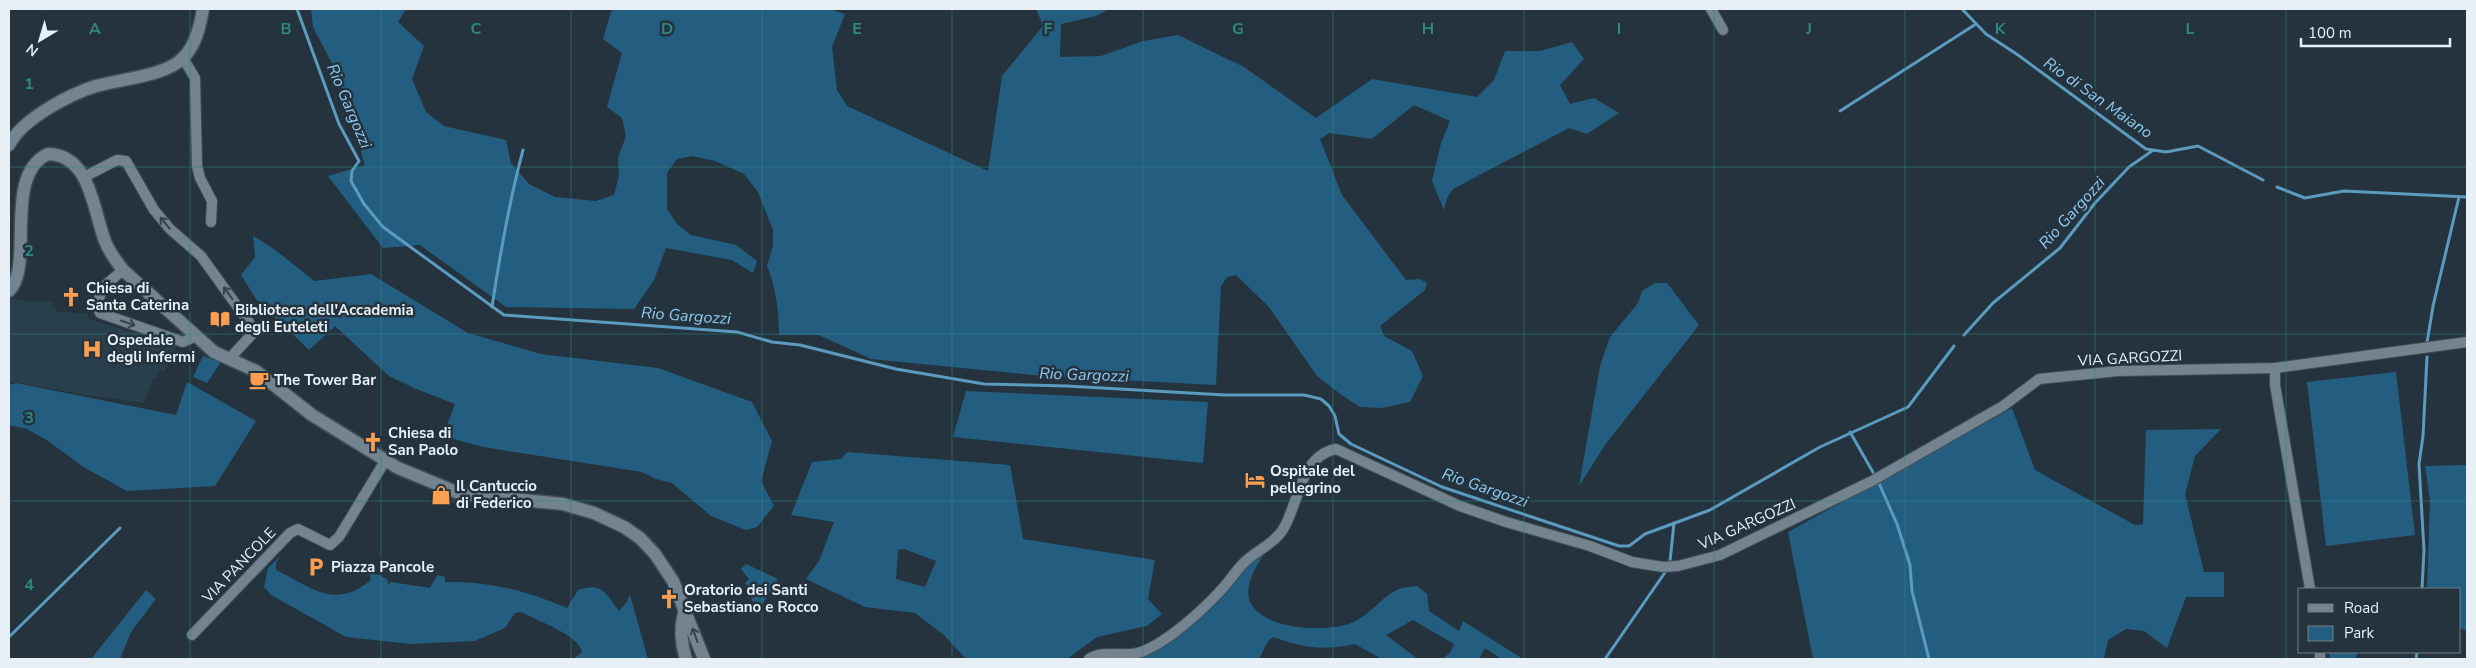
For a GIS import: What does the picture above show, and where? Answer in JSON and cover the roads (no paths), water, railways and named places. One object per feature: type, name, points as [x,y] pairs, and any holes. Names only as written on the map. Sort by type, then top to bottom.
[{"type":"street","points":[[9,145],[22,127],[66,99],[96,86],[168,67],[183,58],[195,39],[203,9]]},
{"type":"street","points":[[1711,9],[1723,30]]},
{"type":"street","points":[[183,58],[195,78],[198,166],[200,178],[212,201],[211,222]]},
{"type":"street","points":[[9,291],[13,287],[16,276],[25,185],[34,163],[48,154],[56,154],[65,158],[84,177],[106,243],[123,270],[214,352],[256,371],[312,415],[385,461],[449,491],[461,494],[563,504],[594,513],[640,538],[655,554],[673,581],[684,613],[691,623],[704,659]]},
{"type":"street","points":[[84,177],[117,160],[126,161],[154,210],[170,229],[200,256],[255,331],[230,358]]},
{"type":"street","points":[[123,270],[104,287],[97,304],[100,313],[182,342],[196,336]]},
{"type":"street","name":"VIA GARGOZZI","points":[[1089,659],[1105,654],[1139,653],[1172,633],[1204,607],[1223,589],[1246,561],[1270,546],[1283,530],[1310,467],[1326,451],[1336,449],[1460,506],[1506,522],[1590,546],[1632,562],[1663,567],[1678,566],[1720,555],[1872,481],[2003,406],[2039,379],[2118,371],[2275,368],[2467,342]]},
{"type":"street","points":[[2275,368],[2275,385],[2310,588]]},
{"type":"street","name":"VIA PANCOLE","points":[[192,635],[290,533],[298,529],[330,545],[339,537],[385,461]]},
{"type":"street","points":[[684,613],[682,622],[683,649],[686,659]]},
{"type":"waterway","name":"Rio Gargozzi","points":[[297,9],[339,124],[359,161],[352,171],[351,181],[364,204],[383,227],[504,315],[737,332],[772,342],[800,345],[896,369],[984,384],[1067,386],[1225,395],[1304,395],[1321,399],[1329,406],[1335,416],[1339,434],[1351,444],[1442,487],[1619,546],[1629,546],[1645,534],[1710,510],[1820,447],[1908,407],[1954,346]]},
{"type":"waterway","name":"Rio di San Maiano","points":[[1962,9],[1986,34],[2018,55],[2146,149],[2166,152],[2198,146],[2263,180]]},
{"type":"waterway","points":[[1840,111],[1976,24]]},
{"type":"waterway","points":[[492,307],[505,228],[523,150]]},
{"type":"waterway","name":"Rio Gargozzi","points":[[1964,335],[1993,303],[2060,248],[2095,203],[2129,167],[2152,151]]},
{"type":"waterway","name":"Rio di San Maiano","points":[[2277,187],[2305,198],[2344,191],[2467,197]]},
{"type":"waterway","points":[[2427,343],[2433,306],[2459,197]]},
{"type":"waterway","points":[[2422,588],[2424,550],[2419,464],[2423,436],[2427,357]]},
{"type":"waterway","points":[[1850,432],[1874,474]]},
{"type":"waterway","points":[[1878,481],[1897,524],[1910,565],[1912,591],[1929,659]]},
{"type":"waterway","points":[[1670,561],[1674,523]]},
{"type":"waterway","points":[[9,637],[120,528]]},
{"type":"waterway","points":[[1605,659],[1666,571]]},
{"type":"waterway","points":[[2416,659],[2417,653]]},
{"type":"place","name":"Chiesa di Santa Caterina","points":[[71,297]]},
{"type":"place","name":"Biblioteca dell'Accademia degli Euteleti","points":[[220,319]]},
{"type":"place","name":"Ospedale degli Infermi","points":[[92,349]]},
{"type":"place","name":"The Tower Bar","points":[[259,380]]},
{"type":"place","name":"Chiesa di San Paolo","points":[[373,442]]},
{"type":"place","name":"Ospitale del pellegrino","points":[[1255,480]]},
{"type":"place","name":"Il Cantuccio di Federico","points":[[441,495]]},
{"type":"place","name":"Piazza Pancole","points":[[316,567]]},
{"type":"place","name":"Oratorio dei Santi Sebastiano e Rocco","points":[[669,599]]}]
